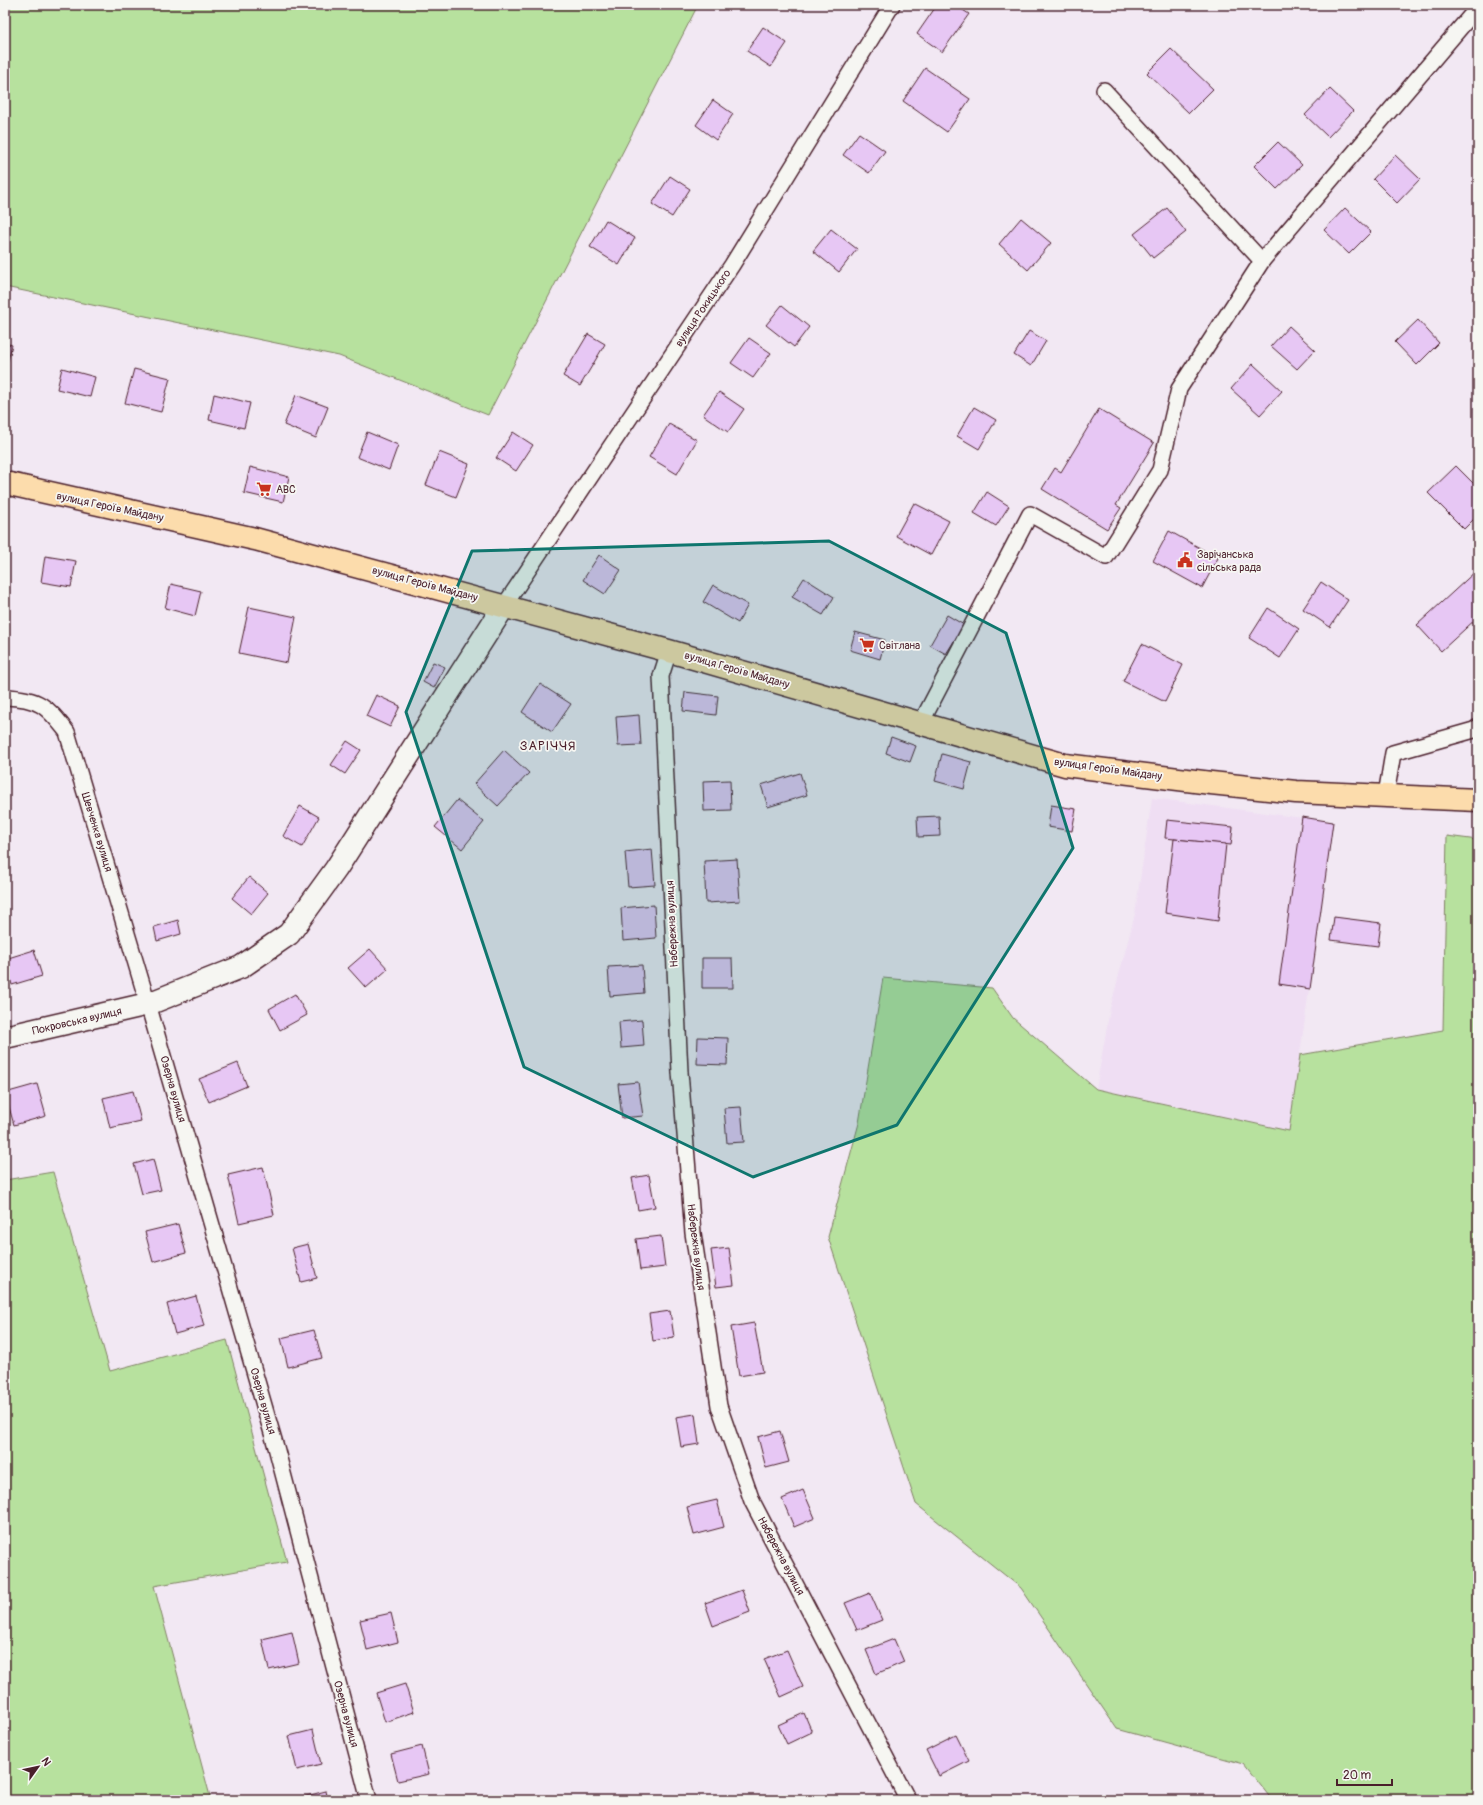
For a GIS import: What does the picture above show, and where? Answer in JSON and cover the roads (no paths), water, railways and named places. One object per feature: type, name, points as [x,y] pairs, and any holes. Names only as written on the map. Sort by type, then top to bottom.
[{"type":"main road","name":"вулиця Героїв Майдану","points":[[5,484],[256,539],[669,650],[1065,765],[1211,784],[1296,792],[1478,800]]},
{"type":"street","name":"вулиця Рокицького","points":[[504,606],[732,265],[892,5]]},
{"type":"street","points":[[921,723],[1030,514],[1106,557],[1160,470],[1179,389],[1262,261],[1478,7]]},
{"type":"street","points":[[1104,90],[1262,261]]},
{"type":"street","name":"Покровська вулиця","points":[[5,1037],[148,1004],[241,967],[289,934],[336,869],[504,606]]},
{"type":"street","name":"Набережна вулиця","points":[[669,650],[661,676],[680,1072],[693,1233],[719,1406],[752,1501],[908,1800]]},
{"type":"street","name":"Шевченка вулиця","points":[[5,697],[26,698],[50,710],[67,732],[148,1004]]},
{"type":"street","points":[[1386,795],[1393,753],[1474,730],[1478,727]]},
{"type":"street","name":"Озерна вулиця","points":[[148,1004],[276,1447],[369,1800]]},
{"type":"place","name":"ABC","points":[[264,489]]},
{"type":"place","name":"Зарічанська сільська рада","points":[[1185,560]]},
{"type":"place","name":"Світлана","points":[[867,645]]},
{"type":"district","name":"ЗАРІЧЧЯ","points":[[548,746]]}]
